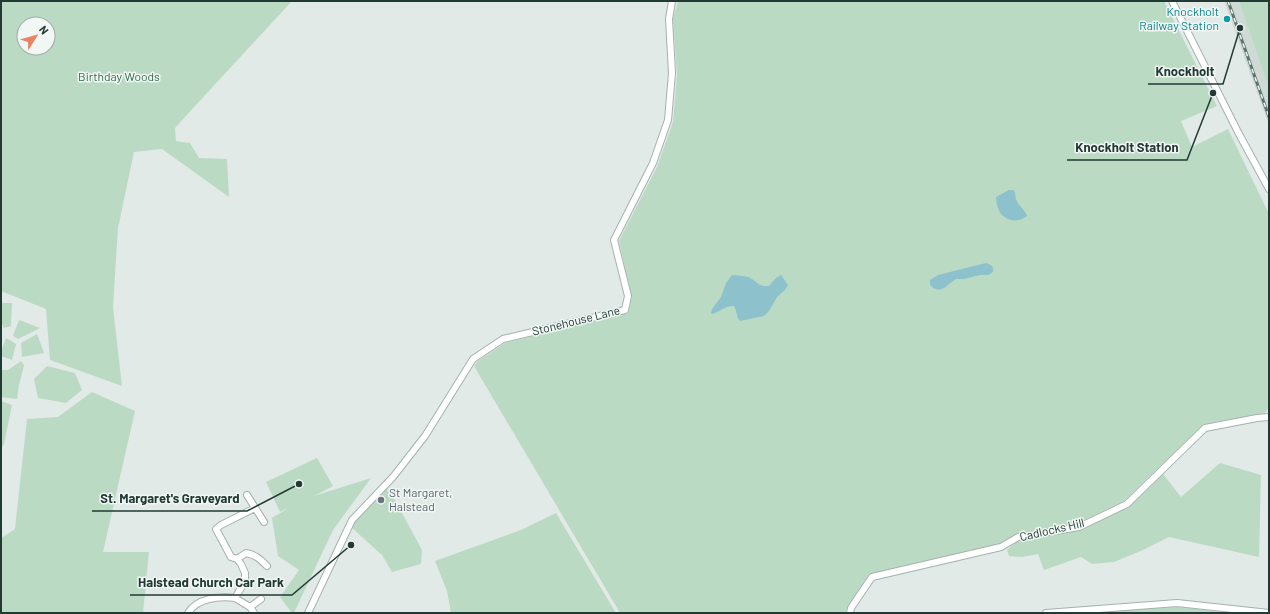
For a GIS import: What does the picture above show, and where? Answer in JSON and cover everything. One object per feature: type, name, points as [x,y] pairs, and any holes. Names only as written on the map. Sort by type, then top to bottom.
[{"type":"street","name":"Stonehouse Lane","points":[[308,613],[352,520],[393,477],[425,436],[473,358],[503,339],[625,310],[628,296],[614,240],[653,163],[668,120],[672,73],[669,19],[672,1]]},
{"type":"street","points":[[1172,1],[1215,87],[1269,189]]},
{"type":"street","name":"Cadlocks Hill","points":[[850,613],[851,608],[872,577],[1001,547],[1018,537],[1079,527],[1126,504],[1205,428],[1269,417]]},
{"type":"street","points":[[248,495],[264,522]]},
{"type":"street","points":[[235,598],[245,581],[245,573],[237,559],[231,556],[216,529],[255,508]]},
{"type":"street","points":[[237,559],[246,553],[252,554],[258,557],[267,566]]},
{"type":"street","points":[[188,613],[193,607],[204,600],[228,597],[235,598],[250,607],[254,613]]},
{"type":"street","points":[[250,607],[261,599]]},
{"type":"street","points":[[1046,613],[1177,603],[1269,613]]},
{"type":"shaded area","points":[[1224,1],[1239,1],[1245,17],[1269,88],[1269,125]]},
{"type":"green space","name":"Birthday Woods","points":[[1,1],[292,1],[175,128],[176,141],[190,143],[199,158],[227,159],[229,197],[162,149],[134,152],[118,228],[113,307],[122,386],[50,360],[46,309],[1,291]]},
{"type":"green space","points":[[678,1],[1164,1],[1217,106],[1181,121],[1192,147],[1228,129],[1269,214],[1269,407],[1265,413],[1204,424],[1124,501],[1078,523],[1017,533],[999,544],[869,574],[845,613],[620,613],[474,366],[478,361],[505,343],[628,313],[632,297],[619,241],[657,167],[673,122],[677,75],[673,19]]},
{"type":"green space","points":[[1239,1],[1269,1],[1269,88]]},
{"type":"green space","points":[[1,303],[12,303],[11,326],[4,328],[1,322]]},
{"type":"green space","points":[[19,320],[40,328],[18,339],[13,336]]},
{"type":"green space","points":[[37,334],[44,353],[22,357],[21,343]]},
{"type":"green space","points":[[6,338],[16,344],[12,360],[1,356]]},
{"type":"green space","points":[[21,361],[24,365],[17,399],[1,397],[1,370],[8,370]]},
{"type":"green space","points":[[47,366],[75,373],[82,390],[66,403],[38,398],[34,379]]},
{"type":"green space","points":[[92,392],[135,411],[103,552],[149,552],[143,613],[1,613],[1,538],[15,529],[27,419],[58,417]]},
{"type":"green space","points":[[1,401],[12,405],[4,444],[1,449]]},
{"type":"green space","points":[[317,458],[333,486],[314,496],[371,478],[333,530],[294,613],[292,613],[280,597],[299,570],[278,556],[272,518],[290,507],[280,512],[266,482]]},
{"type":"green space","points":[[1220,463],[1261,475],[1259,557],[1169,537],[1114,562],[1092,564],[1081,557],[1044,570],[1038,554],[1022,557],[1009,556],[1007,550],[1019,540],[1076,531],[1129,507],[1163,474],[1181,497]]},
{"type":"green space","points":[[386,489],[390,491],[422,550],[421,564],[392,572],[382,555],[351,527],[355,520]]},
{"type":"green space","points":[[556,513],[616,613],[451,613],[447,591],[435,561],[521,530]]},
{"type":"green space","points":[[1178,607],[1230,613],[1082,613],[1115,610]]},
{"type":"water","points":[[1009,190],[1013,190],[1015,192],[1017,201],[1027,216],[1024,218],[1011,220],[1002,215],[999,211],[996,197]]},
{"type":"water","points":[[986,263],[993,267],[993,272],[988,275],[956,279],[939,290],[933,288],[930,284],[930,280],[938,275]]},
{"type":"water","points":[[732,275],[748,277],[760,285],[769,286],[781,275],[788,285],[777,297],[769,311],[764,316],[740,321],[734,306],[712,314],[711,313],[712,309],[721,297],[726,283]]},
{"type":"railway","points":[[1228,1],[1269,117]]},
{"type":"place","name":"Knockholt Railway Station","points":[[1227,19]]},
{"type":"place","name":"Knockholt","points":[[1240,28]]},
{"type":"place","name":"Knockholt Station","points":[[1213,93]]},
{"type":"place","name":"St. Margaret's Graveyard","points":[[299,484]]},
{"type":"place","name":"St Margaret, Halstead","points":[[381,500]]},
{"type":"place","name":"Halstead Church Car Park","points":[[351,545]]}]
